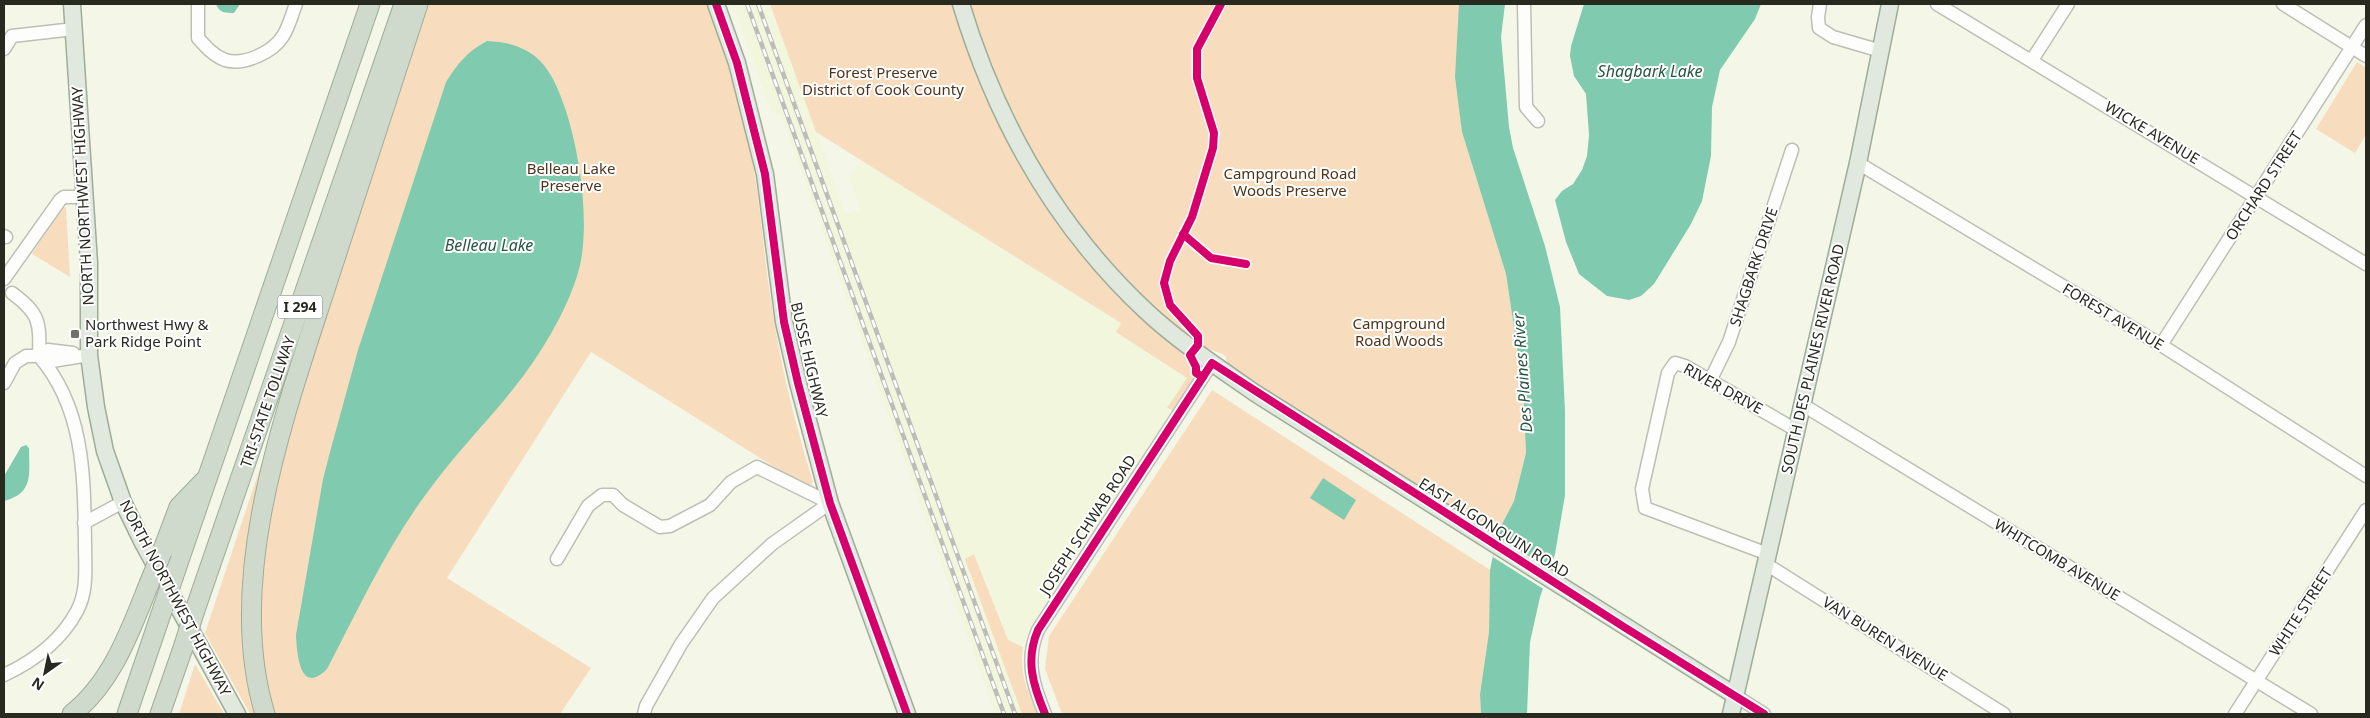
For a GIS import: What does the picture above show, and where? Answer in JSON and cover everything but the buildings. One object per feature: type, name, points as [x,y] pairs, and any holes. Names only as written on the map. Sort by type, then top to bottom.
[{"type":"highway","name":"I 294","points":[[127,714],[370,4]]},
{"type":"highway","name":"TRI-STATE TOLLWAY","points":[[160,714],[404,4]]},
{"type":"highway","points":[[265,714],[251,638],[251,594],[264,494],[299,369],[418,4]]},
{"type":"highway","points":[[72,714],[96,690],[110,670],[122,648],[179,507],[208,476]]},
{"type":"main road","name":"NORTH NORTHWEST HIGHWAY","points":[[72,4],[86,197],[89,263],[89,355],[103,441],[123,502],[143,543],[237,714]]},
{"type":"main road","name":"BUSSE HIGHWAY","points":[[716,4],[737,63],[765,174],[784,322],[830,502],[907,714]]},
{"type":"main road","name":"EAST ALGONQUIN ROAD","points":[[961,4],[998,105],[1023,156],[1053,204],[1112,277],[1147,312],[1212,363],[1495,545],[1736,696]]},
{"type":"main road","name":"SOUTH DES PLAINES RIVER ROAD","points":[[1731,714],[1858,163],[1890,4]]},
{"type":"street","points":[[198,4],[198,38],[208,51],[226,60],[251,59],[268,53],[283,36],[296,4]]},
{"type":"street","points":[[1524,4],[1526,107],[1538,121]]},
{"type":"street","points":[[1820,4],[1819,28],[1833,37],[1880,51]]},
{"type":"street","name":"WICKE AVENUE","points":[[1938,4],[2366,264]]},
{"type":"street","points":[[2032,60],[2068,4]]},
{"type":"street","points":[[2283,4],[2366,56]]},
{"type":"street","name":"ORCHARD STREET","points":[[2161,345],[2366,25]]},
{"type":"street","points":[[4,49],[12,36],[74,29]]},
{"type":"street","name":"SHAGBARK DRIVE","points":[[1710,381],[1729,342],[1792,150]]},
{"type":"street","name":"FOREST AVENUE","points":[[1858,163],[2161,345],[2366,476]]},
{"type":"street","points":[[4,279],[60,200],[64,198],[86,197]]},
{"type":"street","points":[[4,675],[26,664],[51,645],[64,631],[78,610],[85,582],[83,467],[73,419],[54,373],[40,356],[40,327],[36,316],[31,308],[12,294]]},
{"type":"street","points":[[4,383],[10,370],[20,359],[26,356],[40,356],[52,361],[89,355]]},
{"type":"street","name":"JOSEPH SCHWAB ROAD","points":[[1045,714],[1033,683],[1030,663],[1032,646],[1038,630],[1130,486],[1212,363]]},
{"type":"street","name":"RIVER DRIVE","points":[[1645,508],[1642,489],[1668,373],[1673,365],[1680,364],[1796,430]]},
{"type":"street","name":"WHITCOMB AVENUE","points":[[1803,405],[2311,714]]},
{"type":"street","points":[[557,559],[588,506],[602,495],[613,495],[623,505],[660,527],[670,526],[710,505],[731,482],[756,467],[830,502],[772,544],[713,598],[681,644],[644,714]]},
{"type":"street","points":[[84,523],[123,502]]},
{"type":"street","name":"VAN BUREN AVENUE","points":[[1645,508],[1767,559],[2004,714]]},
{"type":"street","name":"WHITE STREET","points":[[2235,714],[2366,510]]},
{"type":"street","name":"EAST ALGONQUIN ROAD","points":[[1736,696],[1764,714]]},
{"type":"shaded area","points":[[733,4],[770,4],[846,215],[861,209],[849,178],[861,160],[1158,346],[1194,378],[1029,628],[1023,647],[1008,641],[975,554],[965,559],[1022,714],[995,714],[781,114],[772,113]]},
{"type":"green space","name":"Belleau Lake Preserve","points":[[426,4],[707,4],[738,98],[751,151],[768,281],[783,371],[813,482],[808,488],[591,352],[447,578],[591,668],[560,714],[270,714],[261,664],[261,590],[265,541],[280,461]]},
{"type":"green space","name":"Forest Preserve District of Cook County","points":[[770,4],[953,4],[973,62],[996,118],[1040,197],[1058,223],[1193,364],[1194,378],[1173,410],[1167,408],[1187,378],[1116,332],[1121,323],[816,132]]},
{"type":"green space","name":"Campground Road Woods Preserve","points":[[968,4],[1459,4],[1462,132],[1506,274],[1523,388],[1526,453],[1514,501],[1498,534],[1395,474],[1229,367],[1223,354],[1201,347],[1189,339],[1137,294],[1074,221],[1028,150],[998,89]]},
{"type":"green space","points":[[2357,62],[2366,68],[2366,134],[2355,153],[2316,129]]},
{"type":"green space","points":[[62,206],[66,208],[70,277],[32,254]]},
{"type":"green space","points":[[1212,390],[1490,570],[1489,632],[1480,694],[1481,714],[1062,714],[1045,669],[1049,636]]},
{"type":"green space","points":[[272,432],[262,479],[258,714],[250,714],[205,633]]},
{"type":"green space","points":[[974,554],[1008,640],[1023,647],[1023,674],[1037,714],[1022,714],[965,559]]},
{"type":"green space","points":[[195,664],[224,714],[179,714]]},
{"type":"water","points":[[216,4],[240,4],[234,13],[226,13],[221,11]]},
{"type":"water","name":"Des Plaines River","points":[[1459,4],[1505,4],[1501,37],[1509,127],[1513,148],[1545,246],[1560,307],[1565,411],[1565,495],[1555,554],[1540,597],[1530,642],[1527,714],[1481,714],[1480,694],[1489,632],[1490,570],[1498,532],[1514,501],[1526,453],[1523,388],[1506,274],[1462,132],[1455,77]]},
{"type":"water","name":"Shagbark Lake","points":[[1584,4],[1761,4],[1755,19],[1720,70],[1712,107],[1711,156],[1702,201],[1691,224],[1654,284],[1641,296],[1629,300],[1607,296],[1579,274],[1566,242],[1555,200],[1562,191],[1573,184],[1582,170],[1587,156],[1589,135],[1586,94],[1574,76],[1570,56],[1571,46]]},
{"type":"water","name":"Belleau Lake","points":[[487,41],[517,46],[539,59],[554,80],[560,93],[570,125],[581,180],[584,237],[579,269],[560,318],[533,362],[416,507],[376,575],[327,669],[318,676],[311,678],[302,670],[299,662],[296,635],[323,479],[358,350],[446,82],[454,69],[474,49]]},
{"type":"water","points":[[26,445],[29,448],[28,482],[21,493],[14,498],[4,501],[4,476],[21,447]]},
{"type":"water","points":[[1323,478],[1356,500],[1344,520],[1310,498]]},
{"type":"pier","points":[[1498,534],[1552,569],[1545,590],[1493,557]]},
{"type":"railway","points":[[747,4],[1004,714]]},
{"type":"railway","points":[[758,4],[1015,714]]},
{"type":"cycle path","points":[[716,4],[737,63],[765,174],[784,322],[830,503],[907,714]]},
{"type":"cycle path","points":[[1203,377],[1196,373],[1196,367],[1190,355],[1198,345],[1198,336],[1170,305],[1164,283],[1170,261],[1192,217],[1213,148],[1214,133],[1197,78],[1197,49],[1221,4]]},
{"type":"cycle path","points":[[1183,234],[1211,258],[1246,264]]},
{"type":"cycle path","points":[[1045,714],[1034,683],[1031,662],[1034,641],[1038,630],[1212,363],[1624,627],[1764,714]]},
{"type":"place","name":"Northwest Hwy & Park Ridge Point","points":[[75,334]]},
{"type":"park label","name":"Campground Road Woods","points":[[1399,332]]}]
